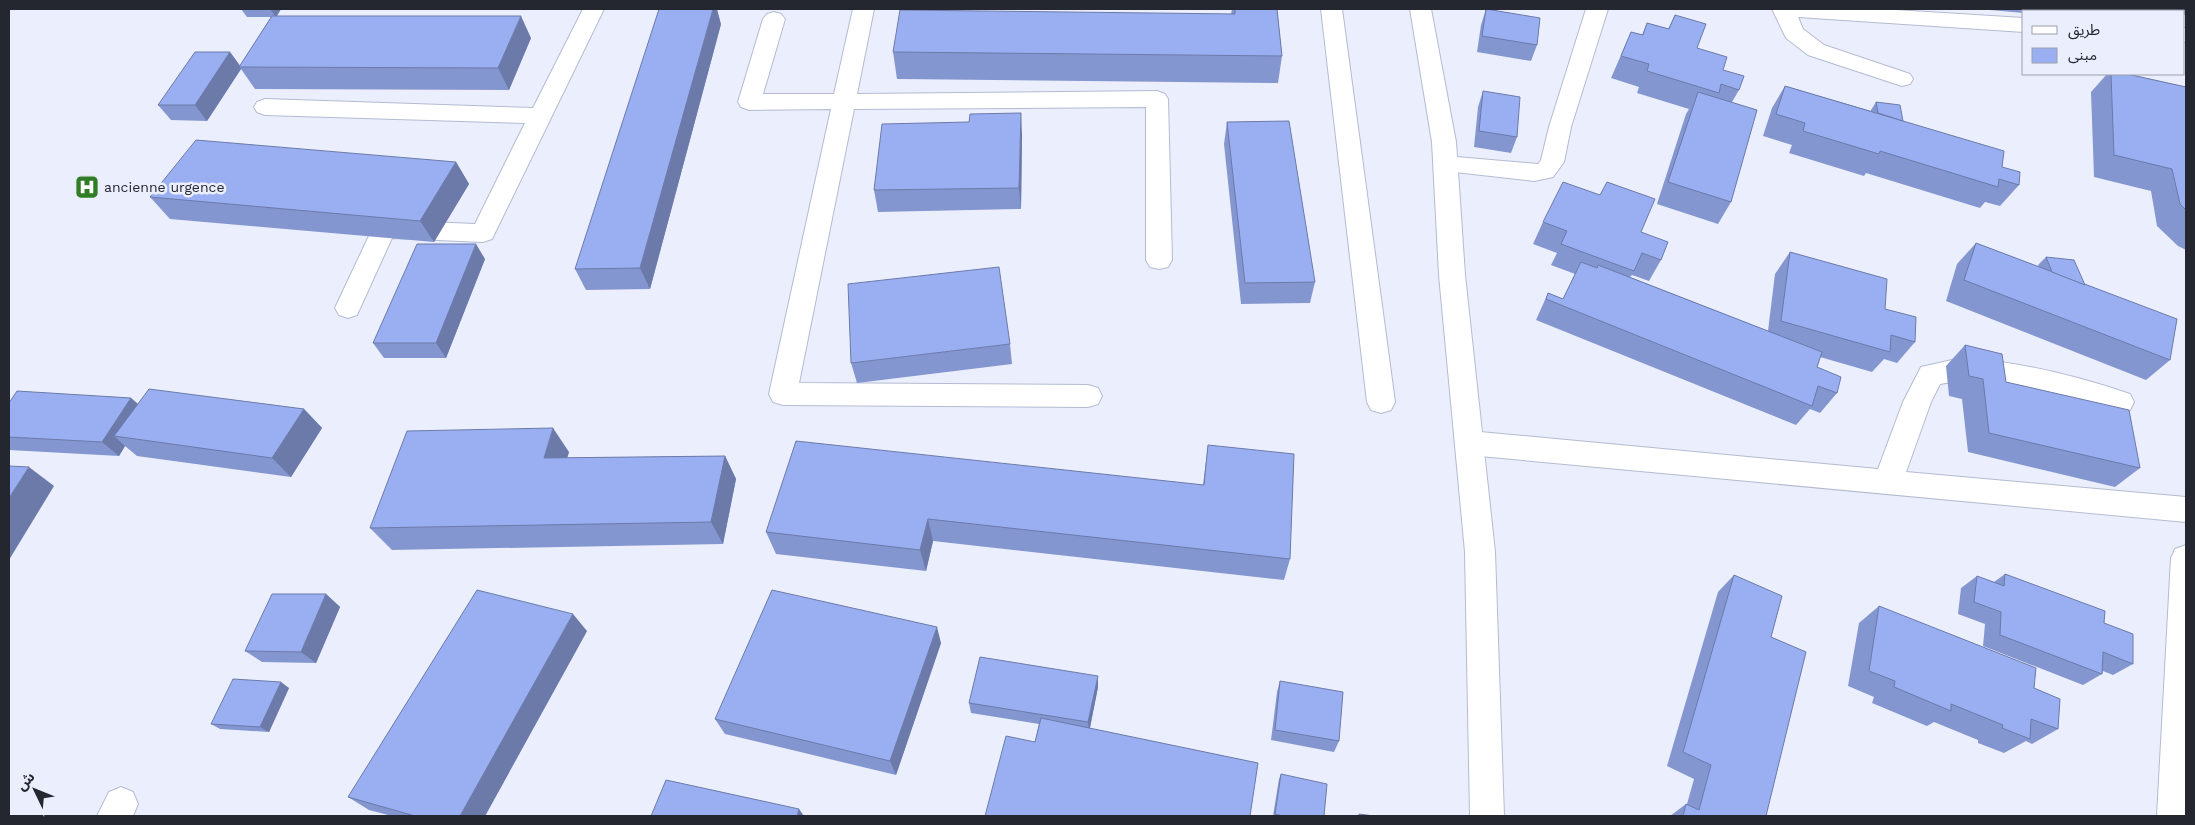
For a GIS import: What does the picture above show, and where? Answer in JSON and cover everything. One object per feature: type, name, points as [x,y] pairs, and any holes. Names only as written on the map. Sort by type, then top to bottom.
[{"type":"street","points":[[348,308],[384,229],[483,233],[592,9]]},
{"type":"street","points":[[863,9],[784,394],[1088,396]]},
{"type":"street","points":[[1331,9],[1381,402]]},
{"type":"street","points":[[1420,9],[1444,142],[1452,275],[1480,552],[1487,816]]},
{"type":"street","points":[[1445,164],[1534,173],[1545,171],[1552,162],[1560,127],[1597,9]]},
{"type":"street","points":[[1902,79],[1816,50],[1794,33],[1783,9],[2022,25]]},
{"type":"street","points":[[774,19],[749,102],[1157,99],[1159,260]]},
{"type":"street","points":[[265,107],[541,116]]},
{"type":"street","points":[[1888,482],[1917,402],[1931,375],[1942,371],[1965,369],[2000,372],[2120,402]]},
{"type":"street","points":[[1469,443],[2186,510]]},
{"type":"street","points":[[2174,816],[2183,688],[2186,558]]},
{"type":"building","points":[[659,9],[713,9],[640,268],[575,269]]},
{"type":"building","points":[[1235,9],[1277,9],[1282,56],[893,52],[900,10],[1235,14]]},
{"type":"building","points":[[1486,9],[1540,18],[1537,45],[1482,36]]},
{"type":"building","points":[[1675,15],[1706,24],[1697,48],[1727,57],[1723,70],[1744,76],[1739,90],[1721,84],[1719,93],[1647,71],[1649,64],[1621,56],[1631,32],[1643,35],[1647,23],[1669,29]]},
{"type":"building","points":[[272,16],[521,16],[498,68],[239,67]]},
{"type":"building","points":[[195,52],[230,52],[195,105],[158,105]]},
{"type":"building","points":[[2111,75],[2132,75],[2186,87],[2186,210],[2180,204],[2172,169],[2114,155]]},
{"type":"building","points":[[1785,86],[2004,151],[2002,167],[2020,172],[2019,185],[1999,179],[1998,187],[1880,151],[1879,154],[1803,131],[1805,123],[1776,114]]},
{"type":"building","points":[[1483,91],[1520,97],[1517,137],[1479,131]]},
{"type":"building","points":[[1698,92],[1757,110],[1731,202],[1668,182]]},
{"type":"building","points":[[1876,102],[1900,105],[1903,121],[1878,113]]},
{"type":"building","points":[[1021,113],[1019,188],[874,190],[882,124],[969,122],[970,114]]},
{"type":"building","points":[[1289,121],[1315,282],[1245,283],[1227,122]]},
{"type":"building","points":[[196,140],[456,162],[420,221],[150,197]]},
{"type":"building","points":[[1563,182],[1600,195],[1607,182],[1655,199],[1641,232],[1668,242],[1661,260],[1642,253],[1634,271],[1561,244],[1567,231],[1543,222]]},
{"type":"building","points":[[1976,243],[2177,319],[2170,360],[1964,280]]},
{"type":"building","points":[[417,244],[476,244],[436,343],[373,343]]},
{"type":"building","points":[[1790,252],[1887,279],[1885,309],[1916,317],[1915,342],[1891,335],[1890,352],[1781,321]]},
{"type":"building","points":[[2046,257],[2074,260],[2085,285],[2052,272]]},
{"type":"building","points":[[1581,262],[1597,268],[1598,265],[1822,352],[1817,367],[1841,377],[1837,393],[1818,386],[1812,406],[1546,299],[1548,293],[1563,299]]},
{"type":"building","points":[[999,267],[1010,344],[851,363],[848,284]]},
{"type":"building","points":[[1965,345],[2002,354],[2006,382],[2129,410],[2140,468],[1989,433],[1983,379],[1969,376]]},
{"type":"building","points":[[149,389],[304,409],[272,458],[114,436]]},
{"type":"building","points":[[17,391],[131,398],[102,442],[9,437],[9,403]]},
{"type":"building","points":[[553,428],[544,458],[725,456],[711,522],[370,528],[407,431]]},
{"type":"building","points":[[796,441],[1204,485],[1208,445],[1294,454],[1290,559],[928,519],[920,550],[766,532]]},
{"type":"building","points":[[9,466],[29,467],[9,498]]},
{"type":"building","points":[[2005,574],[2105,611],[2104,623],[2133,634],[2133,664],[2103,652],[2102,674],[2000,635],[2001,612],[1974,602],[1977,576],[2004,586]]},
{"type":"building","points":[[1734,575],[1782,596],[1771,637],[1806,652],[1766,816],[1683,816],[1686,804],[1699,810],[1711,765],[1683,752]]},
{"type":"building","points":[[477,590],[573,614],[460,816],[415,816],[348,797]]},
{"type":"building","points":[[772,590],[937,627],[890,761],[715,719]]},
{"type":"building","points":[[272,594],[326,594],[301,652],[245,651]]},
{"type":"building","points":[[1879,606],[2036,668],[2034,688],[2060,699],[2058,729],[2031,719],[2030,739],[2002,728],[2003,725],[1951,704],[1951,711],[1894,687],[1895,681],[1869,671]]},
{"type":"building","points":[[980,657],[1098,676],[1088,722],[969,703]]},
{"type":"building","points":[[233,679],[281,682],[260,727],[211,724]]},
{"type":"building","points":[[1280,681],[1343,692],[1339,741],[1275,730]]},
{"type":"building","points":[[1041,718],[1258,763],[1250,816],[985,816],[1006,736],[1035,742]]},
{"type":"building","points":[[1281,774],[1327,784],[1324,816],[1283,816],[1275,814]]},
{"type":"building","points":[[666,780],[799,809],[797,816],[651,816]]},
{"type":"place","name":"ancienne urgence","points":[[87,187]]}]
